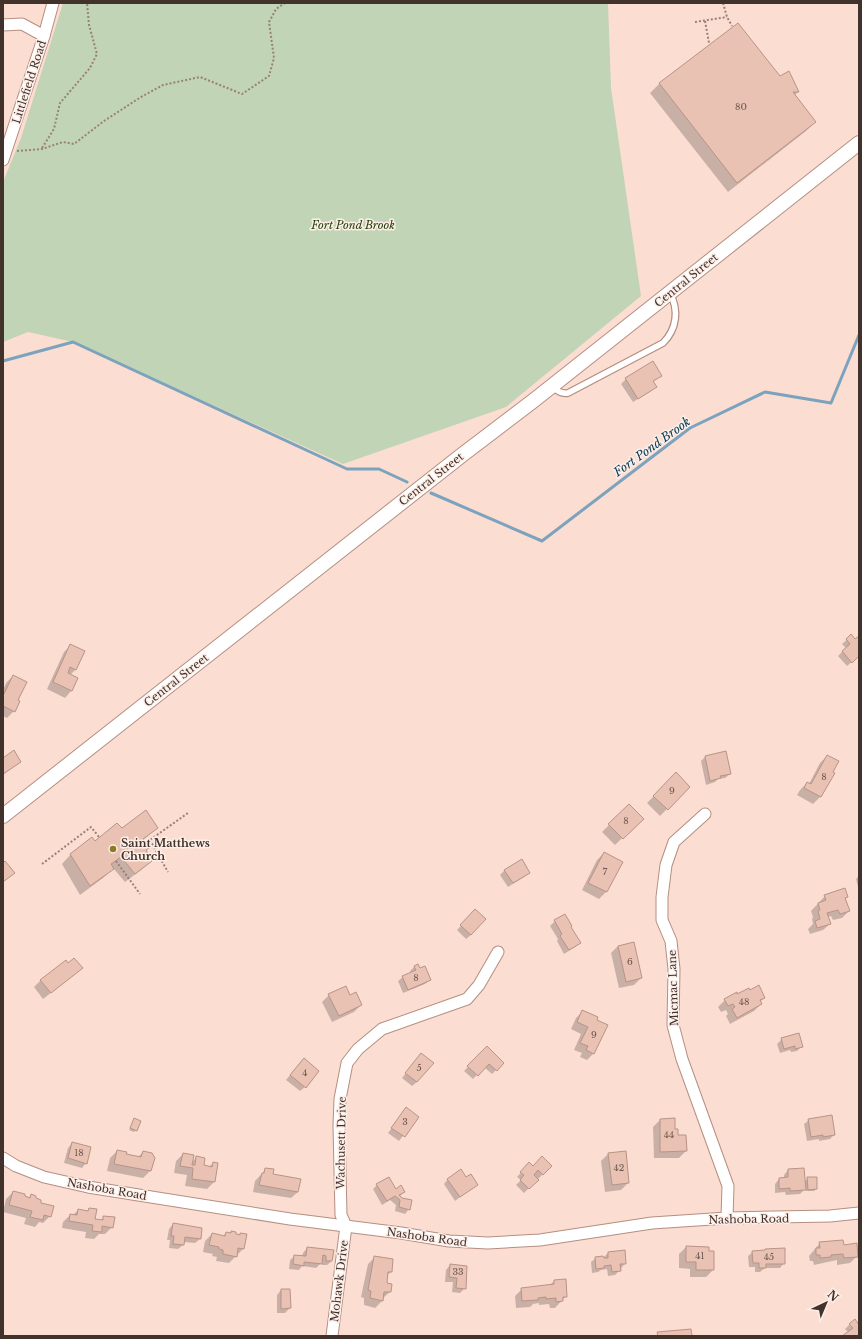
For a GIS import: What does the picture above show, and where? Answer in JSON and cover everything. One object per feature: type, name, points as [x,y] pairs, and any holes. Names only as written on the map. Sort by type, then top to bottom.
[{"type":"street","name":"Littlefield Road","points":[[5,156],[44,36],[53,3]]},
{"type":"street","points":[[3,25],[22,24],[44,36]]},
{"type":"street","name":"Central Street","points":[[3,816],[438,473],[533,402],[859,143]]},
{"type":"street","name":"Micmac Lane","points":[[705,814],[674,842],[666,865],[662,897],[662,920],[671,941],[674,969],[673,1025],[682,1059],[728,1186],[727,1218]]},
{"type":"street","name":"Wachusett Drive","points":[[346,1226],[341,1215],[339,1126],[340,1099],[347,1063],[358,1049],[382,1029],[467,999],[479,985],[498,952]]},
{"type":"street","name":"Nashoba Road","points":[[5,1161],[44,1177],[88,1187],[290,1219],[401,1233],[449,1241],[488,1243],[540,1240],[652,1223],[727,1218],[823,1217],[859,1213]]},
{"type":"street","name":"Mohawk Drive","points":[[332,1336],[346,1226]]},
{"type":"lane","points":[[552,386],[558,392],[563,394],[568,393],[663,343],[671,332],[676,316],[675,304],[670,293]]},
{"type":"path","points":[[42,149],[54,128],[60,103],[90,68],[97,54],[89,25],[87,3]]},
{"type":"path","points":[[5,156],[42,149],[63,142],[74,144],[141,97],[163,85],[200,77],[242,94],[269,76],[274,58],[269,22],[276,9],[285,3]]},
{"type":"path","points":[[722,3],[732,26]]},
{"type":"path","points":[[695,22],[727,17]]},
{"type":"path","points":[[705,21],[709,43]]},
{"type":"path","points":[[146,842],[188,813]]},
{"type":"path","points":[[42,864],[91,827],[99,837]]},
{"type":"path","points":[[150,840],[168,872]]},
{"type":"path","points":[[116,861],[140,894]]},
{"type":"green space","name":"Fort Pond Brook","points":[[63,3],[608,3],[611,88],[641,296],[506,407],[343,464],[73,342],[28,332],[3,342],[3,182],[21,138]]},
{"type":"building","points":[[738,23],[780,76],[789,71],[799,92],[793,92],[816,122],[737,183],[659,83]]},
{"type":"building","points":[[653,361],[662,376],[653,381],[657,387],[638,399],[625,378]]},
{"type":"building","points":[[851,634],[855,639],[859,636],[859,656],[852,663],[842,651],[850,644],[846,639]]},
{"type":"building","points":[[70,644],[85,651],[76,670],[70,667],[68,673],[78,678],[72,691],[53,682]]},
{"type":"building","points":[[13,675],[27,682],[18,700],[20,701],[15,712],[3,706],[3,693],[4,694]]},
{"type":"building","points":[[14,750],[21,762],[3,774],[3,758]]},
{"type":"building","points":[[726,751],[731,774],[720,776],[721,778],[710,781],[705,756]]},
{"type":"building","points":[[827,755],[839,761],[833,772],[835,773],[821,797],[804,788],[807,782],[811,784]]},
{"type":"building","points":[[676,772],[690,787],[668,810],[653,796]]},
{"type":"building","points":[[629,804],[644,819],[623,839],[608,824]]},
{"type":"building","name":"Saint Matthews Church","points":[[146,810],[158,828],[143,839],[151,847],[146,850],[152,861],[135,874],[121,857],[111,864],[114,869],[90,886],[70,854],[92,837],[95,841],[117,823],[122,828]]},
{"type":"building","points":[[604,852],[623,862],[607,892],[588,883]]},
{"type":"building","points":[[522,859],[530,873],[513,883],[504,870]]},
{"type":"building","points":[[5,861],[15,873],[3,882],[3,863]]},
{"type":"building","points":[[845,888],[848,897],[845,898],[850,911],[840,914],[838,910],[827,913],[831,924],[817,928],[815,921],[820,919],[818,903],[826,900],[824,895]]},
{"type":"building","points":[[475,909],[486,919],[471,935],[460,925]]},
{"type":"building","points":[[565,914],[581,943],[569,950],[560,936],[562,934],[554,920]]},
{"type":"building","points":[[634,942],[642,978],[626,982],[618,946]]},
{"type":"building","points":[[74,958],[83,968],[51,993],[40,980],[66,960],[68,963]]},
{"type":"building","points":[[418,964],[420,968],[425,966],[431,980],[408,990],[402,976],[416,970],[414,966]]},
{"type":"building","points":[[759,985],[765,998],[760,1000],[762,1004],[737,1018],[732,1009],[735,1007],[733,1004],[728,1006],[724,999],[737,992],[737,994],[749,988],[750,990]]},
{"type":"building","points":[[346,986],[350,995],[356,992],[362,1005],[339,1016],[328,994]]},
{"type":"building","points":[[582,1010],[598,1017],[597,1020],[608,1025],[594,1054],[586,1050],[588,1046],[580,1043],[588,1027],[577,1022]]},
{"type":"building","points":[[799,1033],[803,1047],[795,1049],[795,1046],[784,1049],[781,1038]]},
{"type":"building","points":[[487,1046],[504,1063],[497,1071],[489,1064],[478,1076],[467,1066]]},
{"type":"building","points":[[421,1053],[434,1063],[417,1082],[405,1073]]},
{"type":"building","points":[[304,1058],[319,1071],[306,1088],[290,1075]]},
{"type":"building","points":[[406,1107],[419,1117],[405,1137],[391,1128]]},
{"type":"building","points":[[832,1115],[835,1135],[811,1137],[808,1119]]},
{"type":"building","points":[[134,1118],[141,1121],[137,1131],[130,1128]]},
{"type":"building","points":[[675,1118],[675,1129],[678,1129],[678,1135],[686,1135],[687,1151],[660,1152],[660,1119]]},
{"type":"building","points":[[72,1142],[91,1147],[87,1164],[68,1158]]},
{"type":"building","points":[[117,1150],[127,1152],[126,1154],[141,1157],[143,1151],[152,1153],[155,1158],[151,1171],[114,1164]]},
{"type":"building","points":[[626,1151],[629,1183],[612,1185],[608,1153]]},
{"type":"building","points":[[183,1153],[194,1155],[192,1165],[195,1165],[196,1156],[205,1158],[204,1165],[212,1167],[213,1162],[218,1163],[215,1182],[192,1179],[193,1168],[180,1166]]},
{"type":"building","points":[[542,1156],[552,1166],[543,1175],[538,1170],[534,1175],[539,1180],[529,1189],[520,1180],[524,1175],[520,1172],[529,1162],[533,1166]]},
{"type":"building","points":[[265,1168],[274,1169],[273,1174],[301,1179],[298,1192],[259,1185]]},
{"type":"building","points":[[804,1168],[806,1190],[790,1191],[790,1188],[779,1189],[779,1178],[788,1177],[788,1169]]},
{"type":"building","points":[[461,1169],[466,1177],[471,1174],[478,1185],[460,1197],[447,1179]]},
{"type":"building","points":[[389,1177],[396,1189],[401,1185],[405,1192],[399,1195],[402,1198],[412,1200],[410,1210],[399,1207],[400,1200],[395,1196],[387,1201],[376,1184]]},
{"type":"building","points":[[807,1177],[817,1177],[817,1189],[808,1190]]},
{"type":"building","points":[[13,1191],[25,1194],[25,1196],[30,1198],[31,1194],[41,1200],[41,1203],[54,1206],[51,1217],[44,1215],[43,1220],[30,1217],[32,1211],[9,1205]]},
{"type":"building","points":[[89,1208],[97,1209],[95,1219],[103,1220],[103,1216],[115,1217],[113,1228],[102,1226],[102,1232],[92,1231],[93,1225],[69,1221],[70,1214],[77,1215],[78,1209],[88,1211]]},
{"type":"building","points":[[173,1223],[202,1228],[201,1239],[185,1237],[184,1245],[173,1244],[174,1236],[171,1236]]},
{"type":"building","points":[[231,1231],[240,1235],[240,1233],[247,1234],[244,1249],[238,1248],[237,1257],[223,1254],[223,1250],[219,1249],[219,1247],[209,1245],[212,1233],[225,1236],[226,1232],[231,1233]]},
{"type":"building","points":[[843,1240],[844,1245],[857,1243],[858,1257],[844,1258],[843,1254],[820,1258],[820,1255],[816,1255],[816,1248],[820,1248],[819,1242]]},
{"type":"building","points":[[686,1246],[709,1247],[709,1251],[714,1251],[714,1270],[696,1270],[696,1262],[686,1262]]},
{"type":"building","points":[[307,1247],[334,1250],[332,1261],[326,1261],[326,1256],[323,1255],[322,1264],[304,1262],[304,1266],[293,1264],[294,1255],[306,1256]]},
{"type":"building","points":[[785,1248],[785,1264],[766,1264],[766,1268],[759,1268],[759,1263],[753,1263],[752,1251]]},
{"type":"building","points":[[625,1250],[626,1264],[620,1264],[621,1271],[612,1272],[611,1265],[596,1269],[595,1257],[603,1256],[604,1258],[608,1258],[608,1252]]},
{"type":"building","points":[[374,1256],[393,1259],[392,1272],[388,1272],[387,1283],[392,1284],[391,1292],[384,1292],[383,1301],[370,1298],[371,1291],[368,1290]]},
{"type":"building","points":[[450,1264],[467,1266],[466,1289],[456,1288],[457,1278],[449,1277]]},
{"type":"building","points":[[566,1279],[567,1297],[563,1297],[563,1301],[556,1302],[556,1298],[546,1299],[546,1297],[538,1298],[538,1300],[522,1301],[521,1288],[554,1284],[554,1280]]},
{"type":"building","points":[[281,1289],[290,1289],[291,1308],[281,1309]]},
{"type":"building","points":[[855,1319],[859,1325],[859,1336],[842,1336],[853,1328],[849,1324]]},
{"type":"building","points":[[691,1329],[692,1336],[658,1336],[657,1332]]},
{"type":"waterway","name":"Fort Pond Brook","points":[[431,493],[542,541],[690,428],[765,392],[831,403],[859,335]]},
{"type":"waterway","name":"Fort Pond Brook","points":[[3,361],[73,342],[347,469],[379,469],[407,482]]},
{"type":"place","name":"Saint Matthews Church","points":[[113,849]]}]
